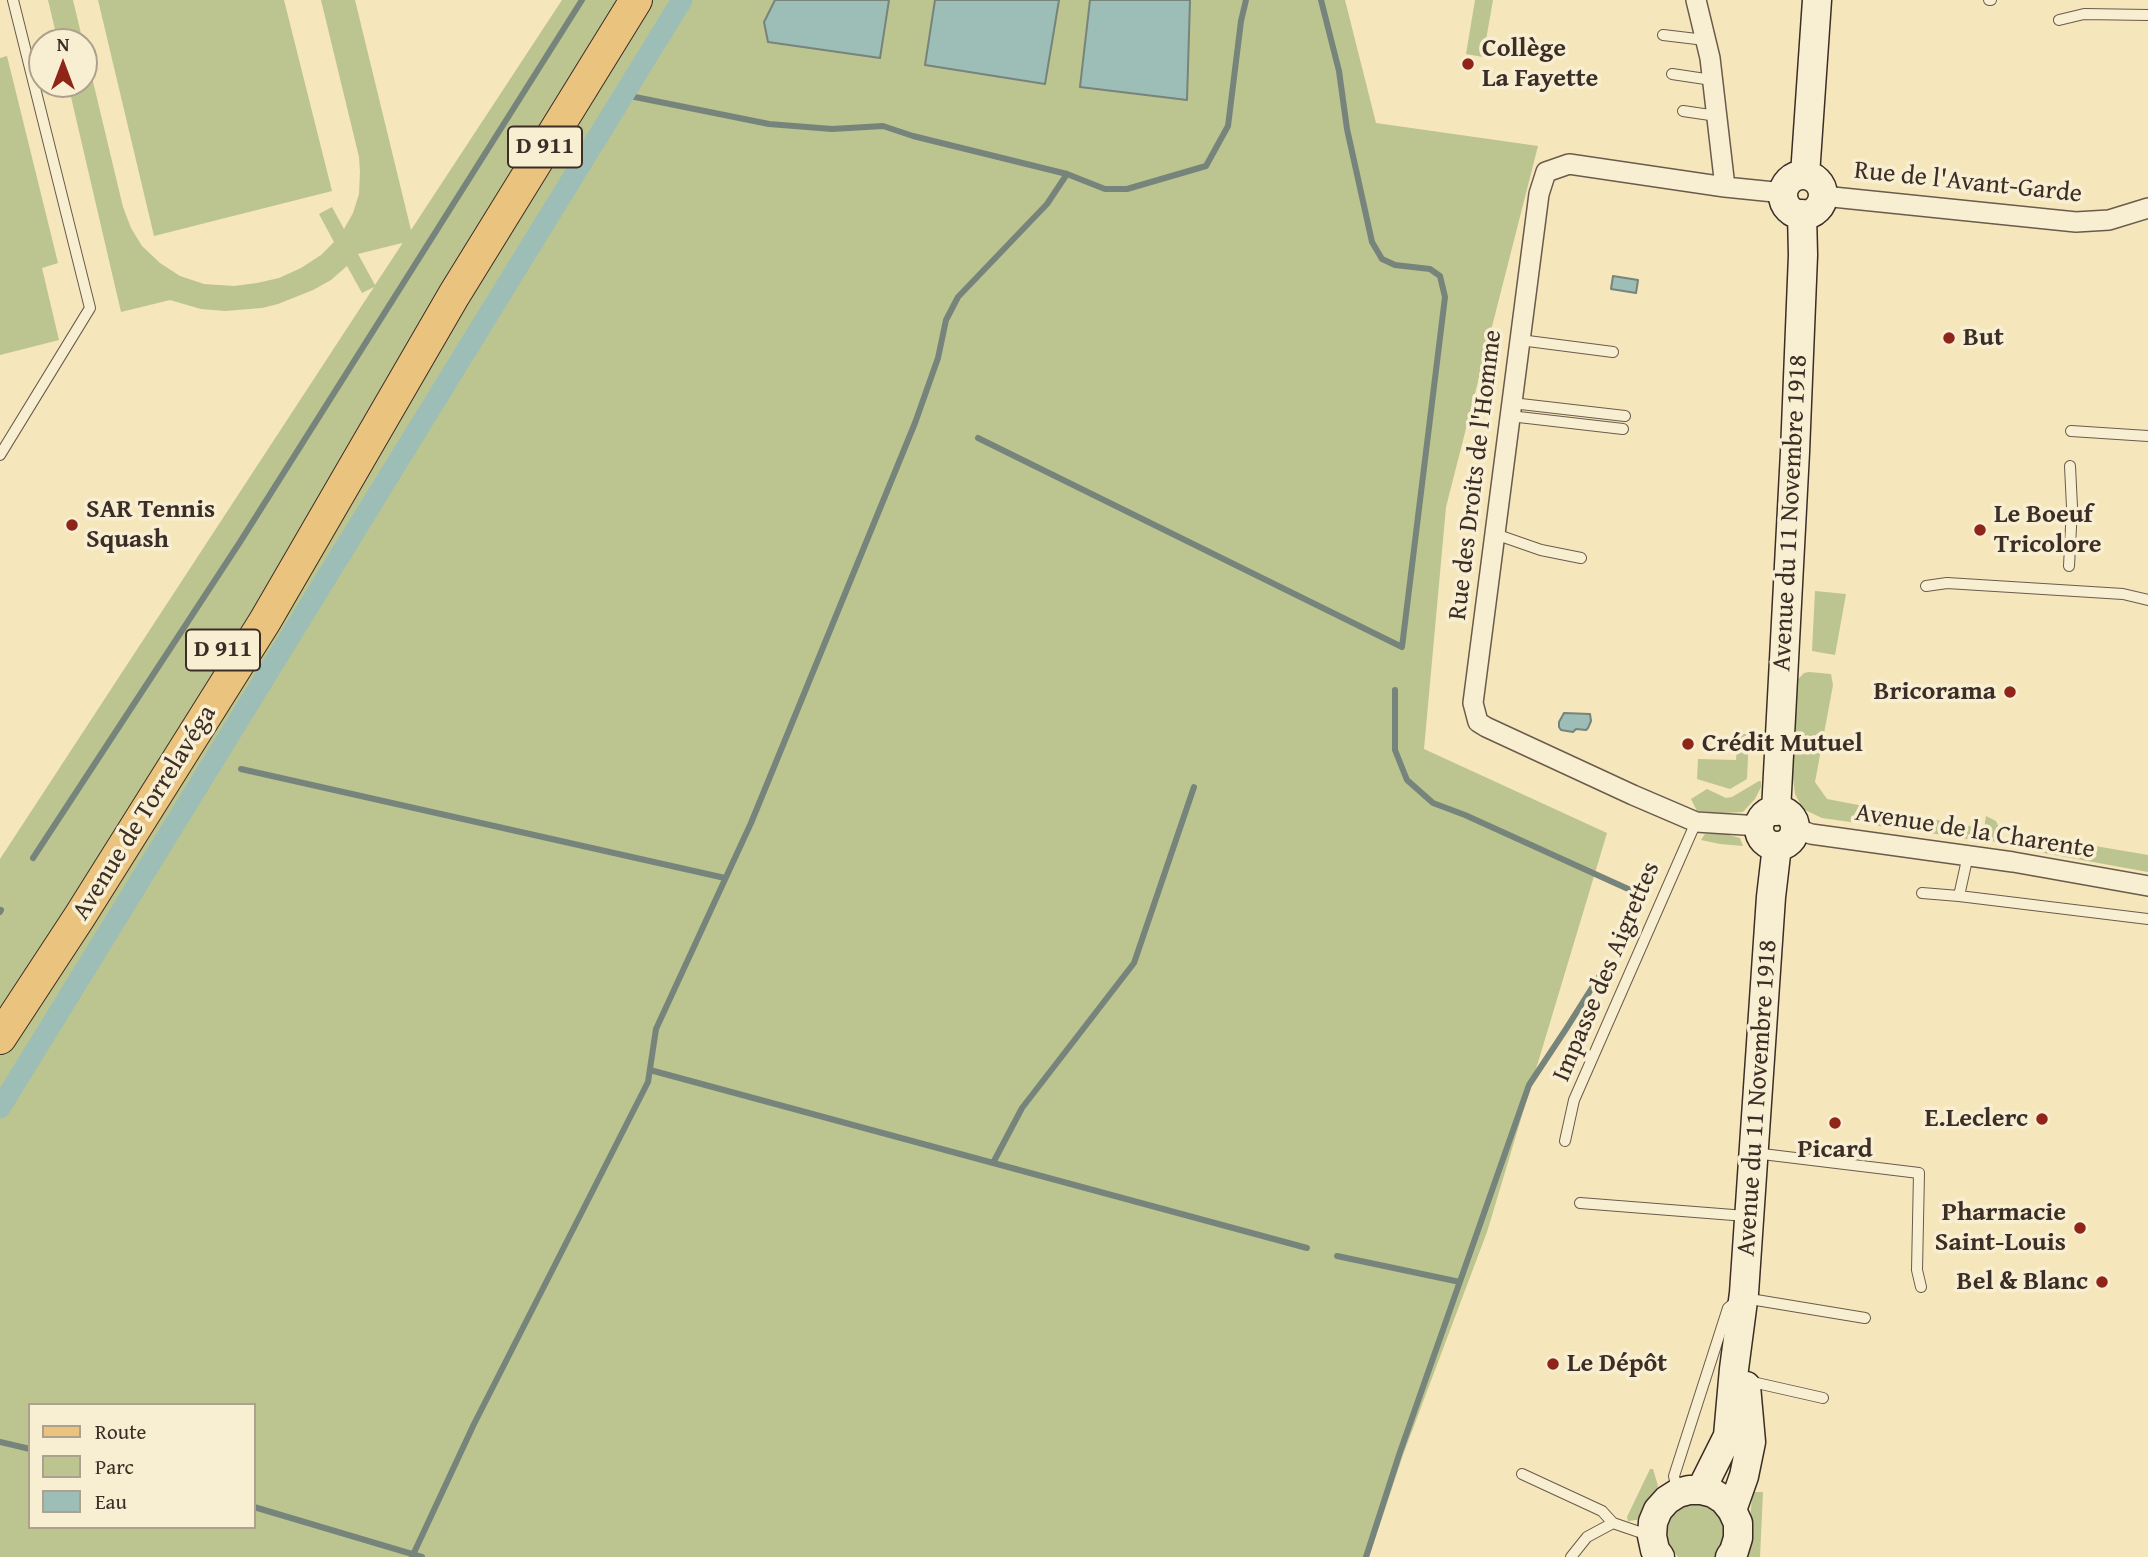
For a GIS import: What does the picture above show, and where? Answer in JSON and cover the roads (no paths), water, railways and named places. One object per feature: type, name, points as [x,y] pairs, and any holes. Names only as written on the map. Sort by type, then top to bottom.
[{"type":"main road","name":"Avenue de Torrelavéga","points":[[0,1038],[265,621],[454,295],[636,0]]},
{"type":"main road","points":[[1805,175],[1817,0]]},
{"type":"main road","points":[[1805,175],[1820,184],[1812,205],[1788,207],[1783,193],[1785,187],[1793,178],[1805,175]]},
{"type":"main road","name":"Avenue du 11 Novembre 1918","points":[[1650,1550],[1653,1522],[1658,1510],[1667,1500],[1690,1491],[1728,1436],[1744,1296],[1777,828],[1803,255],[1812,205]]},
{"type":"main road","name":"Avenue de Torrelavéga","points":[[0,1011],[340,463],[454,295]]},
{"type":"main road","name":"Avenue du 11 Novembre 1918","points":[[1732,1510],[1744,1476],[1751,1442],[1744,1370],[1737,1349]]},
{"type":"main road","points":[[1690,1491],[1713,1493],[1724,1500],[1732,1510],[1738,1523],[1738,1538],[1730,1557]]},
{"type":"street","points":[[1695,0],[1712,80],[1725,187]]},
{"type":"street","name":"Rue des Droits de l'Homme","points":[[1777,828],[1696,822],[1513,741],[1478,722],[1473,702],[1539,194],[1546,172],[1569,164],[1783,193]]},
{"type":"street","name":"Rue de l'Avant-Garde","points":[[1812,205],[2076,222],[2109,220],[2148,208]]},
{"type":"street","name":"Avenue de la Charente","points":[[1777,828],[1968,855],[2148,886]]},
{"type":"lane","points":[[0,454],[90,307],[13,0]]},
{"type":"lane","points":[[2059,20],[2084,14],[2148,15]]},
{"type":"lane","points":[[1663,35],[1705,40]]},
{"type":"lane","points":[[1672,74],[1712,80]]},
{"type":"lane","points":[[1683,111],[1717,116]]},
{"type":"lane","points":[[1520,340],[1613,352]]},
{"type":"lane","points":[[1511,410],[1625,416]]},
{"type":"lane","points":[[1511,410],[1623,429]]},
{"type":"lane","points":[[2071,431],[2148,436]]},
{"type":"lane","points":[[2069,566],[2072,507],[2070,466]]},
{"type":"lane","points":[[1495,534],[1541,550],[1581,558]]},
{"type":"lane","points":[[1926,586],[1947,583],[2123,594],[2148,600]]},
{"type":"lane","name":"Impasse des Aigrettes","points":[[1564,1141],[1574,1100],[1696,822]]},
{"type":"lane","points":[[1959,896],[1968,855]]},
{"type":"lane","points":[[1922,893],[2148,919]]},
{"type":"lane","points":[[1754,1153],[1919,1173],[1917,1270],[1921,1287]]},
{"type":"lane","points":[[1580,1203],[1750,1216]]},
{"type":"lane","points":[[1690,1491],[1674,1476],[1728,1308],[1744,1296],[1865,1318]]},
{"type":"lane","points":[[1745,1381],[1823,1398]]},
{"type":"lane","points":[[1522,1474],[1602,1511],[1613,1523],[1650,1550]]},
{"type":"lane","points":[[1571,1557],[1587,1537],[1613,1523]]},
{"type":"water","points":[[775,0],[889,0],[880,58],[768,42],[764,22]]},
{"type":"water","points":[[935,0],[1059,0],[1045,84],[925,65]]},
{"type":"water","points":[[1090,0],[1190,0],[1187,100],[1080,87]]},
{"type":"water","points":[[1613,276],[1638,280],[1636,293],[1611,289]]},
{"type":"water","points":[[1564,713],[1590,714],[1588,728],[1576,729],[1573,732],[1561,730],[1559,722]]},
{"type":"waterway","points":[[33,858],[240,542],[582,0]]},
{"type":"waterway","points":[[0,1108],[682,0]]},
{"type":"waterway","points":[[625,95],[769,124],[832,129],[883,126],[913,136],[1067,174],[1105,189],[1127,189],[1206,166],[1228,126],[1246,0]]},
{"type":"waterway","points":[[978,438],[1402,647],[1445,297],[1440,276],[1430,269],[1395,265],[1382,259],[1372,242],[1347,129],[1339,71],[1321,0]]},
{"type":"waterway","points":[[412,1557],[474,1424],[648,1082],[656,1029],[751,823],[915,423],[938,358],[946,320],[958,297],[1047,204],[1067,174]]},
{"type":"waterway","points":[[1395,690],[1395,750],[1407,780],[1433,803],[1637,893]]},
{"type":"waterway","points":[[241,769],[725,878]]},
{"type":"waterway","points":[[993,1163],[1022,1108],[1134,963],[1194,787]]},
{"type":"waterway","points":[[1366,1557],[1399,1455],[1529,1085],[1607,964]]},
{"type":"waterway","points":[[650,1070],[1307,1248]]},
{"type":"waterway","points":[[1337,1256],[1460,1282]]},
{"type":"waterway","points":[[0,1442],[28,1449]]},
{"type":"waterway","points":[[256,1508],[422,1557]]},
{"type":"place","name":"Collège La Fayette","points":[[1468,64]]},
{"type":"place","name":"But","points":[[1949,338]]},
{"type":"place","name":"SAR Tennis Squash","points":[[72,525]]},
{"type":"place","name":"Le Boeuf Tricolore","points":[[1980,530]]},
{"type":"place","name":"Bricorama","points":[[2010,692]]},
{"type":"place","name":"Crédit Mutuel","points":[[1688,744]]},
{"type":"place","name":"E.Leclerc","points":[[2042,1119]]},
{"type":"place","name":"Picard","points":[[1835,1123]]},
{"type":"place","name":"Pharmacie Saint-Louis","points":[[2080,1228]]},
{"type":"place","name":"Bel & Blanc","points":[[2102,1282]]},
{"type":"place","name":"Le Dépôt","points":[[1553,1364]]}]
